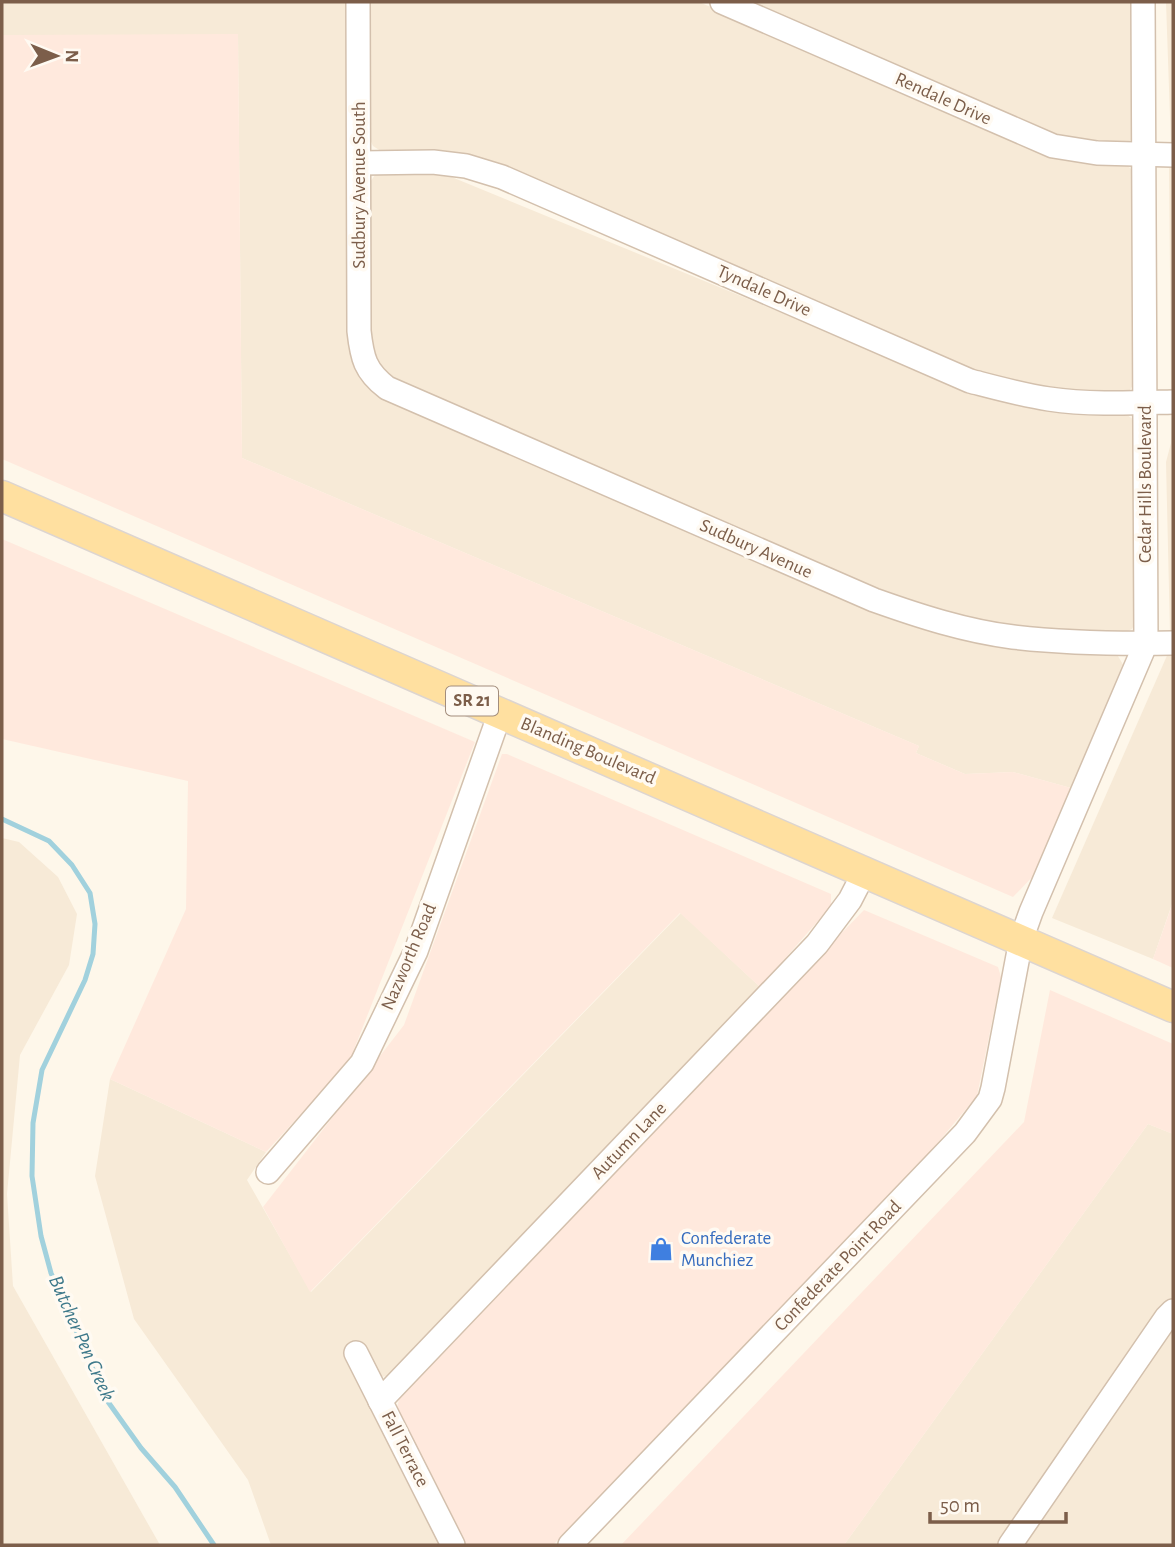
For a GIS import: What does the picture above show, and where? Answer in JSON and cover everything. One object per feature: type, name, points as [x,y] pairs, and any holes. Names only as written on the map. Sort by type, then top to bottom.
[{"type":"main road","name":"Blanding Boulevard","points":[[2,496],[1173,1007]]},
{"type":"street","name":"Sudbury Avenue South","points":[[358,2],[359,331],[366,367]]},
{"type":"street","name":"Rendale Drive","points":[[722,2],[1053,146],[1074,151],[1173,155]]},
{"type":"street","name":"Cedar Hills Boulevard","points":[[1021,940],[1146,643],[1143,2]]},
{"type":"street","name":"Tyndale Drive","points":[[360,163],[433,162],[466,166],[502,177],[970,381],[1012,393],[1051,399],[1173,402]]},
{"type":"street","name":"Sudbury Avenue","points":[[366,367],[387,388],[874,600],[925,617],[1011,637],[1173,643]]},
{"type":"street","name":"Nazworth Road","points":[[268,1172],[362,1063],[416,951],[500,713]]},
{"type":"street","name":"Autumn Lane","points":[[380,1401],[817,944],[850,900],[865,872]]},
{"type":"street","name":"Confederate Point Road","points":[[570,1545],[965,1133],[990,1099],[1021,940]]},
{"type":"street","points":[[1010,1545],[1173,1311]]},
{"type":"street","name":"Fall Terrace","points":[[356,1353],[453,1545]]},
{"type":"shaded area","points":[[2,2],[350,2],[358,369],[889,615],[1115,651],[1125,668],[1120,687],[1071,788],[1013,772],[965,774],[916,753],[919,746],[242,458],[238,35],[2,35]]},
{"type":"shaded area","points":[[367,2],[699,2],[1057,156],[1124,162],[1133,171],[1137,378],[1130,390],[1119,395],[1066,392],[975,373],[512,173],[384,153],[373,146],[368,135]]},
{"type":"shaded area","points":[[740,2],[1136,2],[1137,129],[1131,140],[1120,146],[1058,139]]},
{"type":"shaded area","points":[[1166,2],[1173,2],[1173,146],[1171,146]]},
{"type":"shaded area","points":[[238,34],[242,458],[919,746],[916,753],[965,774],[1013,772],[1071,788],[1038,871],[1013,897],[2,459],[2,35]]},
{"type":"shaded area","points":[[1169,163],[1173,163],[1173,393],[1171,393]]},
{"type":"shaded area","points":[[387,170],[437,171],[967,389],[1123,412],[1134,420],[1137,428],[1137,619],[1132,629],[1121,634],[1024,630],[961,618],[900,602],[396,384],[377,368],[369,350],[368,185],[375,175]]},
{"type":"shaded area","points":[[1172,412],[1173,633],[1170,633],[1166,462],[1171,443]]},
{"type":"shaded area","points":[[2,539],[475,742],[349,1062],[266,1152],[110,1079],[186,909],[188,781],[2,739]]},
{"type":"shaded area","points":[[1169,651],[1173,651],[1173,901],[1153,959],[1052,918]]},
{"type":"shaded area","points":[[502,754],[831,894],[831,906],[760,987],[680,913],[310,1292],[263,1207],[404,1025]]},
{"type":"shaded area","points":[[2,838],[19,842],[58,877],[77,914],[69,965],[20,1055],[7,1194],[13,1286],[160,1545],[2,1545]]},
{"type":"shaded area","points":[[1173,902],[1173,968],[1153,959]]},
{"type":"shaded area","points":[[864,910],[998,967],[1001,977],[977,1096],[909,1177],[553,1545],[467,1545],[396,1412],[402,1387]]},
{"type":"shaded area","points":[[681,913],[760,987],[389,1376],[378,1377],[358,1342],[444,1545],[271,1545],[248,1480],[134,1319],[95,1176],[110,1079],[266,1152],[247,1180],[311,1292]]},
{"type":"shaded area","points":[[1050,990],[1173,1044],[1173,1134],[1148,1124],[844,1545],[621,1545],[1024,1122]]},
{"type":"shaded area","points":[[1148,1124],[1173,1134],[1173,1299],[1157,1313],[997,1545],[844,1545]]},
{"type":"shaded area","points":[[1173,1324],[1173,1545],[1021,1545]]},
{"type":"waterway","name":"Butcher Pen Creek","points":[[2,819],[49,841],[72,865],[90,893],[95,924],[93,954],[85,980],[42,1070],[33,1123],[32,1176],[41,1236],[51,1273],[106,1399],[141,1448],[175,1487],[214,1545]]},
{"type":"place","name":"Confederate Munchiez","points":[[661,1249]]}]
